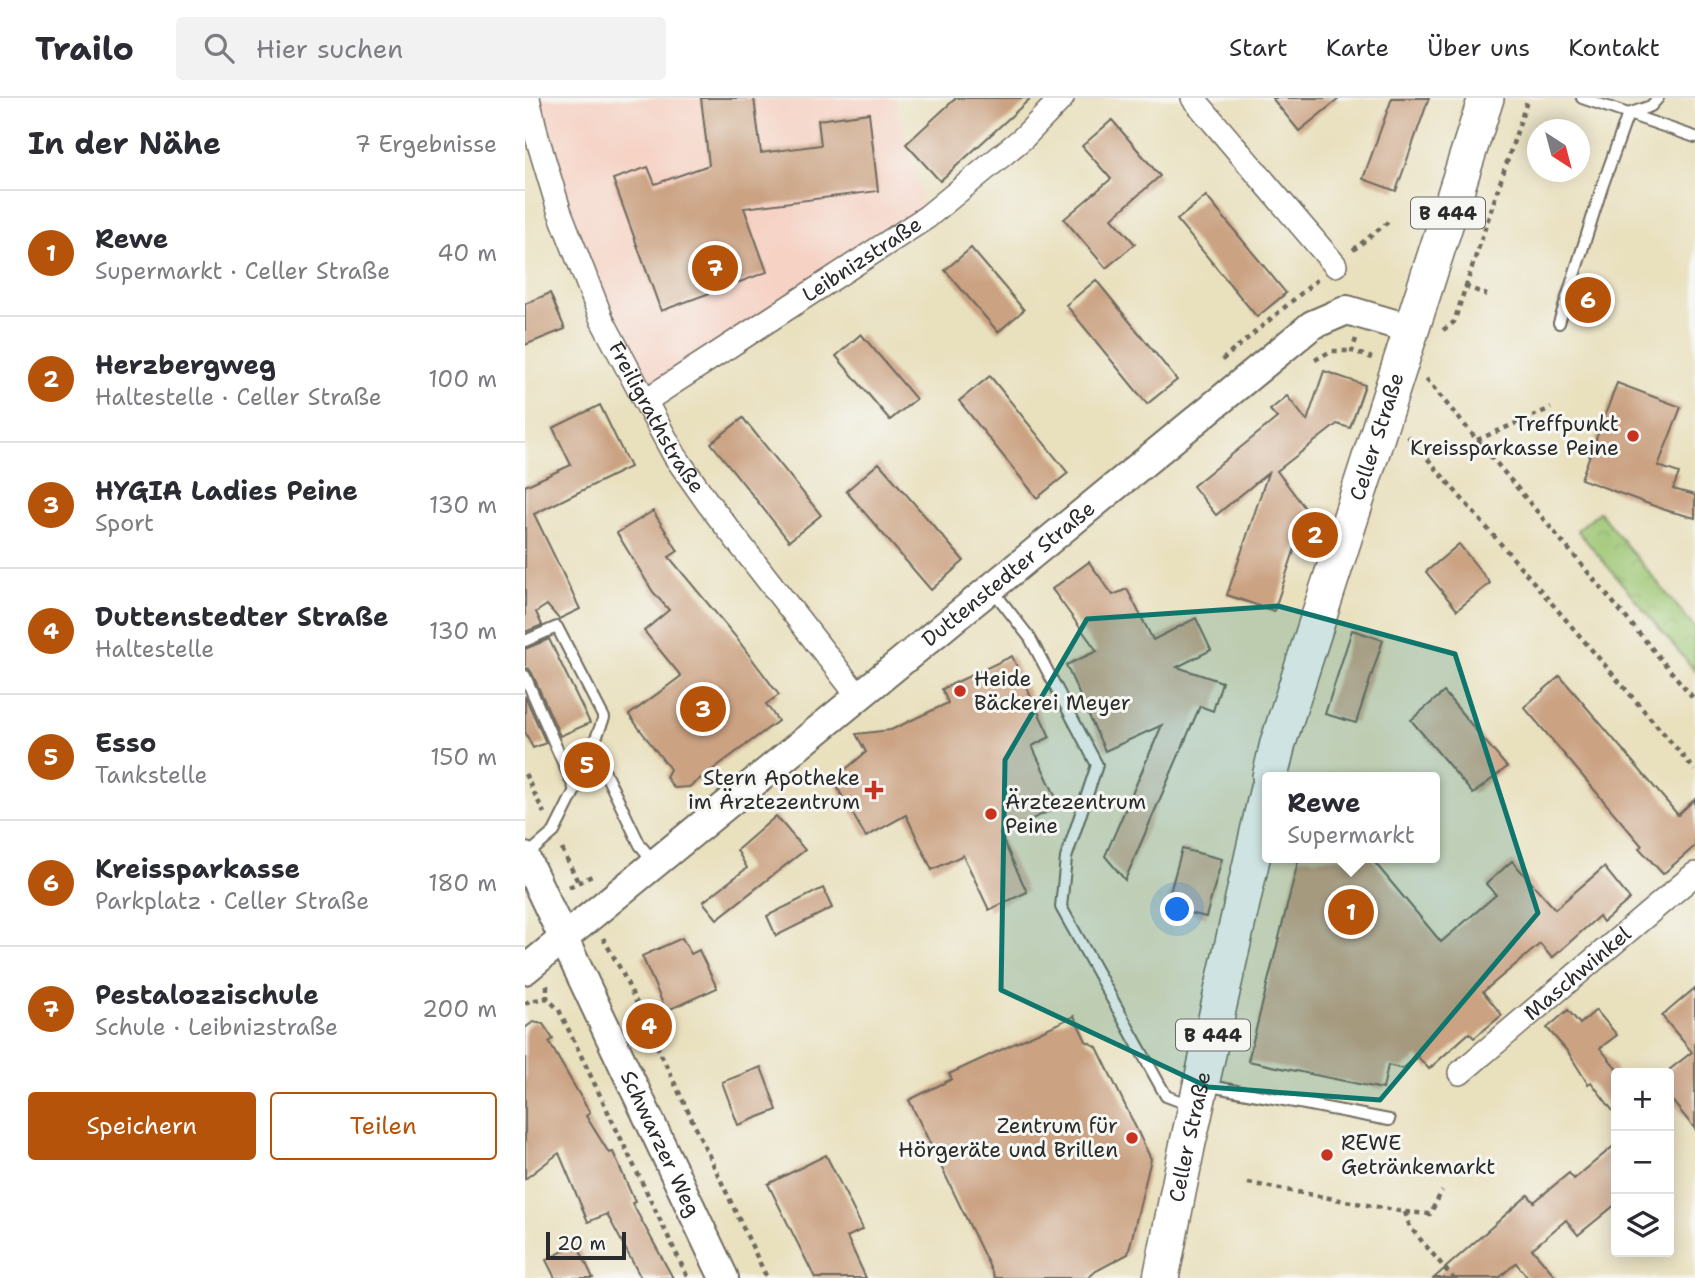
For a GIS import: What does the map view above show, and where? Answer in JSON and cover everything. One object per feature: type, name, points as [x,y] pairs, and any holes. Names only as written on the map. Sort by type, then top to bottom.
[{"type":"main road","name":"Celler Straße","points":[[1271,772],[1278,743],[1379,426],[1417,371],[1424,331],[1486,98]]},
{"type":"main road","name":"Celler Straße","points":[[1161,1278],[1262,814]]},
{"type":"street","name":"Freiligrathstraße","points":[[528,98],[559,210],[602,320],[675,456],[708,503],[859,697]]},
{"type":"street","name":"Leibnizstraße","points":[[645,401],[927,217],[1023,138],[1062,98]]},
{"type":"street","points":[[1193,98],[1335,265]]},
{"type":"street","name":"Duttenstedter Straße","points":[[531,965],[1312,325],[1347,310],[1424,331]]},
{"type":"street","name":"Schwarzer Weg","points":[[525,857],[724,1278]]},
{"type":"street","name":"Maschwinkel","points":[[1460,1073],[1695,874]]},
{"type":"lane","points":[[1581,98],[1695,137]]},
{"type":"lane","points":[[1628,114],[1650,106],[1658,98]]},
{"type":"lane","points":[[1559,323],[1628,114]]},
{"type":"lane","points":[[991,588],[1030,638],[1097,765],[1066,858],[1061,907],[1166,1096],[1199,1096],[1389,1120]]},
{"type":"lane","points":[[525,641],[557,628],[604,718],[575,790],[554,832],[525,857]]},
{"type":"lane","points":[[525,676],[575,790]]},
{"type":"lane","points":[[593,747],[639,845],[655,863]]},
{"type":"path","points":[[1424,331],[1454,322],[1528,98]]},
{"type":"path","points":[[1335,265],[1388,222]]},
{"type":"path","points":[[1465,286],[1487,295]]},
{"type":"path","points":[[1364,315],[1352,351],[1417,371],[1695,700]]},
{"type":"path","points":[[1477,440],[1551,408]]},
{"type":"path","points":[[1379,426],[1408,436],[1695,770]]},
{"type":"path","points":[[525,774],[767,1278]]},
{"type":"path","points":[[531,965],[547,979],[547,998],[559,1010],[688,1278]]},
{"type":"path","points":[[525,1004],[547,998]]},
{"type":"path","points":[[1248,1183],[1405,1212],[1430,1214],[1442,1191]]},
{"type":"path","points":[[1405,1212],[1410,1227],[1453,1278]]},
{"type":"highlighted area","points":[[1278,606],[1455,654],[1538,913],[1380,1100],[1208,1087],[1001,990],[1005,760],[1087,619]]},
{"type":"shaded area","points":[[528,98],[895,98],[927,217],[645,401]]},
{"type":"green space","points":[[1599,512],[1695,628],[1695,671],[1577,530]]},
{"type":"building","points":[[701,98],[754,98],[761,153],[821,145],[818,120],[869,113],[878,191],[744,208],[767,272],[661,311],[613,179],[648,167],[655,184],[709,165]]},
{"type":"building","points":[[956,98],[1031,98],[940,181],[906,144]]},
{"type":"building","points":[[1272,98],[1340,98],[1299,131]]},
{"type":"building","points":[[1392,98],[1429,98],[1396,191],[1363,179]]},
{"type":"building","points":[[1112,120],[1160,176],[1112,218],[1135,244],[1106,268],[1064,219],[1111,179],[1082,146]]},
{"type":"building","points":[[1206,196],[1286,293],[1257,317],[1177,220]]},
{"type":"building","points":[[971,248],[1024,310],[998,332],[945,270]]},
{"type":"building","points":[[1096,280],[1177,380],[1147,404],[1066,305]]},
{"type":"building","points":[[550,293],[565,329],[525,345],[525,304]]},
{"type":"building","points":[[861,334],[916,399],[890,420],[836,356]]},
{"type":"building","points":[[1324,371],[1365,385],[1350,428],[1337,424],[1277,471],[1314,520],[1301,530],[1274,611],[1227,595],[1268,473],[1216,515],[1193,486],[1277,418],[1270,410],[1287,396],[1307,421]]},
{"type":"building","points":[[990,376],[1068,473],[1037,498],[959,401]]},
{"type":"building","name":"Treffpunkt Kreissparkasse Peine","points":[[1617,383],[1681,407],[1658,466],[1679,473],[1673,489],[1695,495],[1695,518],[1665,510],[1581,479]]},
{"type":"building","points":[[600,405],[630,467],[534,514],[580,609],[559,619],[547,605],[536,612],[542,625],[525,632],[525,486],[571,465],[553,428]]},
{"type":"building","points":[[743,418],[821,515],[789,541],[711,443]]},
{"type":"building","points":[[879,463],[964,561],[931,590],[846,491]]},
{"type":"building","points":[[653,511],[678,551],[669,557],[735,636],[779,695],[766,704],[778,721],[689,787],[674,788],[666,777],[670,769],[629,715],[681,676],[644,631],[669,610],[653,592],[617,533]]},
{"type":"building","points":[[1459,544],[1490,583],[1457,610],[1426,572]]},
{"type":"building","points":[[1089,562],[1113,595],[1127,589],[1153,640],[1196,618],[1211,650],[1177,667],[1222,682],[1213,711],[1200,706],[1125,880],[1105,856],[1162,725],[1105,751],[1066,665],[1097,651],[1052,589]]},
{"type":"building","points":[[1352,630],[1383,640],[1356,723],[1325,714]]},
{"type":"building","points":[[549,639],[590,723],[560,736],[532,673],[525,668],[525,649]]},
{"type":"building","points":[[1012,656],[1050,737],[1032,746],[1060,806],[1000,834],[1027,892],[989,910],[963,855],[932,870],[906,815],[866,837],[833,780],[866,752],[856,734],[891,730],[948,703],[942,689]]},
{"type":"building","points":[[1560,676],[1678,815],[1695,799],[1695,846],[1663,874],[1524,707]]},
{"type":"building","points":[[1444,692],[1507,767],[1473,794],[1411,720]]},
{"type":"building","points":[[525,696],[546,743],[533,748],[525,732]]},
{"type":"building","points":[[776,816],[805,850],[717,919],[703,902],[747,868],[737,850]]},
{"type":"building","points":[[1182,849],[1222,859],[1206,917],[1166,907]]},
{"type":"building","points":[[1512,861],[1555,909],[1604,867],[1630,899],[1603,922],[1599,916],[1552,958],[1540,944],[1483,992],[1502,1015],[1474,1038],[1469,1033],[1429,1069],[1418,1057],[1402,1069],[1388,1065],[1383,1089],[1248,1061],[1298,863],[1375,863],[1441,942],[1496,895],[1486,884]]},
{"type":"building","points":[[823,888],[832,908],[776,936],[767,916]]},
{"type":"building","points":[[682,938],[691,954],[699,950],[717,988],[666,1011],[642,956]]},
{"type":"building","points":[[1695,988],[1695,1129],[1674,1103],[1674,1068],[1672,1068],[1692,1052],[1662,1016]]},
{"type":"building","points":[[1568,1010],[1580,1024],[1596,1010],[1617,1035],[1600,1048],[1616,1068],[1611,1068],[1611,1108],[1591,1082],[1588,1084],[1568,1052],[1547,1028]]},
{"type":"building","points":[[1074,1016],[1086,1041],[1097,1047],[1151,1159],[1128,1254],[1088,1278],[995,1278],[909,1100],[952,1079],[949,1074]]},
{"type":"building","points":[[533,1022],[543,1024],[553,1039],[549,1042],[590,1113],[586,1116],[609,1153],[613,1152],[635,1202],[632,1203],[673,1278],[641,1278],[607,1214],[588,1222],[559,1153],[525,1179],[525,1028]]},
{"type":"building","points":[[761,1067],[777,1110],[738,1125],[722,1082]]},
{"type":"building","points":[[1611,1148],[1611,1208],[1578,1235],[1566,1220],[1532,1249],[1557,1278],[1528,1278],[1516,1263],[1499,1278],[1434,1278],[1528,1195],[1534,1202],[1569,1173],[1574,1179]]},
{"type":"building","points":[[826,1155],[863,1229],[847,1237],[866,1278],[815,1278],[768,1184]]},
{"type":"building","points":[[577,1244],[593,1278],[555,1278],[546,1260]]},
{"type":"place","name":"Pestalozzischule","points":[[715,268]]},
{"type":"place","name":"Kreissparkasse","points":[[1588,300]]},
{"type":"place","name":"Treffpunkt Kreissparkasse Peine","points":[[1633,436]]},
{"type":"place","name":"Herzbergweg","points":[[1315,535]]},
{"type":"place","name":"Heide Bäckerei Meyer","points":[[960,691]]},
{"type":"place","name":"HYGIA Ladies Peine","points":[[703,709]]},
{"type":"place","name":"Esso","points":[[587,765]]},
{"type":"place","name":"Stern Apotheke im Ärztezentrum","points":[[874,790]]},
{"type":"place","name":"Ärztezentrum Peine","points":[[991,814]]},
{"type":"place","name":"Rewe","points":[[1351,912]]},
{"type":"place","name":"Duttenstedter Straße","points":[[649,1026]]},
{"type":"place","name":"Zentrum für Hörgeräte und Brillen","points":[[1132,1138]]},
{"type":"place","name":"REWE Getränkemarkt","points":[[1327,1155]]}]
